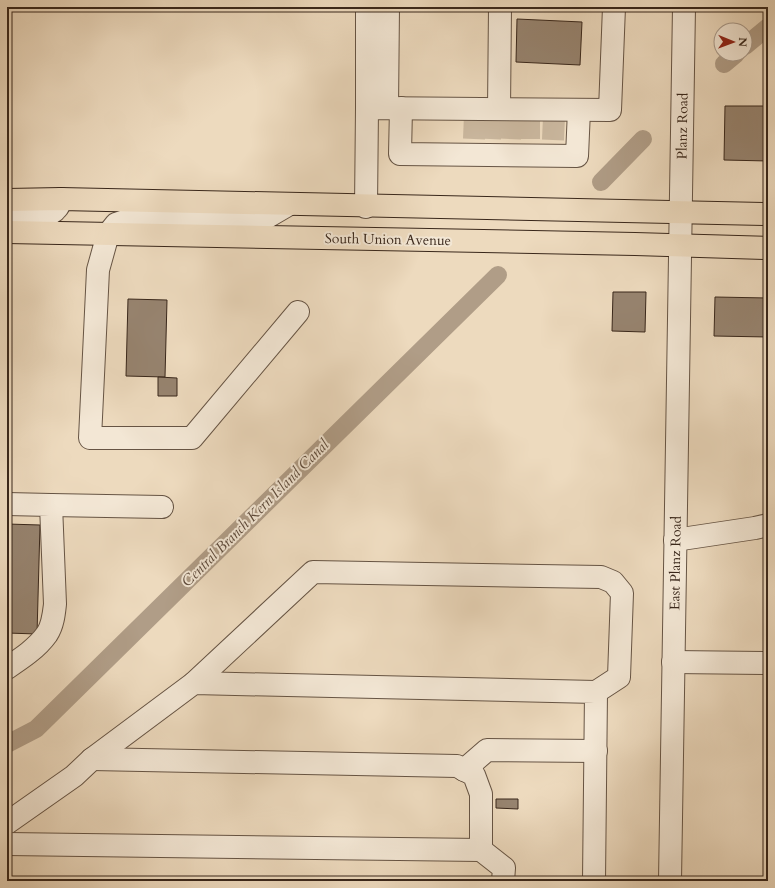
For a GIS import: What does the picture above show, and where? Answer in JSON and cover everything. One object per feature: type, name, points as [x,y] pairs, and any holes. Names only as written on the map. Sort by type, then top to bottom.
[{"type":"main road","points":[[7,200],[61,199],[366,207],[768,214]]},
{"type":"main road","name":"South Union Avenue","points":[[7,232],[768,248]]},
{"type":"street","points":[[367,7],[385,108],[400,154],[501,147],[553,148],[577,156],[579,110]]},
{"type":"street","points":[[366,207],[385,108],[388,7]]},
{"type":"street","points":[[500,7],[501,112]]},
{"type":"street","points":[[385,108],[554,113],[579,110],[610,110],[614,7]]},
{"type":"street","name":"Planz Road","points":[[680,245],[684,7]]},
{"type":"street","points":[[7,217],[43,217],[57,209],[61,199]]},
{"type":"street","points":[[288,205],[264,220],[256,221],[124,221],[116,224],[108,234],[98,270],[90,438],[192,438],[298,312]]},
{"type":"street","name":"East Planz Road","points":[[670,881],[680,245]]},
{"type":"street","points":[[7,504],[162,507]]},
{"type":"street","points":[[7,668],[29,653],[48,633],[53,618],[55,604],[51,505]]},
{"type":"street","points":[[675,540],[768,525]]},
{"type":"street","points":[[7,823],[74,776],[92,758],[194,683],[313,572],[602,577],[613,582],[622,593],[619,677],[596,692],[194,683]]},
{"type":"street","points":[[673,662],[768,663]]},
{"type":"street","points":[[594,881],[596,692]]},
{"type":"street","points":[[464,770],[487,750],[596,751]]},
{"type":"street","points":[[92,758],[457,766],[474,775],[481,794],[481,850]]},
{"type":"street","points":[[7,844],[481,850],[504,868],[503,881]]},
{"type":"building","points":[[517,19],[582,22],[580,65],[516,62]]},
{"type":"building","points":[[725,106],[768,106],[768,161],[724,160]]},
{"type":"building","points":[[613,292],[646,292],[645,332],[612,331]]},
{"type":"building","points":[[715,297],[768,298],[768,337],[714,336]]},
{"type":"building","points":[[128,299],[167,300],[165,377],[126,376]]},
{"type":"building","points":[[158,377],[177,378],[177,396],[158,396]]},
{"type":"building","points":[[7,524],[40,525],[37,634],[7,633]]},
{"type":"building","points":[[496,799],[518,799],[518,809],[496,808]]},
{"type":"waterway","name":"Central Branch Kern Island Canal","points":[[753,39],[768,27]]},
{"type":"waterway","name":"Central Branch Kern Island Canal","points":[[601,182],[643,139]]},
{"type":"waterway","name":"Central Branch Kern Island Canal","points":[[7,744],[36,729],[498,275]]},
{"type":"tunnel","points":[[474,139],[475,115]]},
{"type":"tunnel","points":[[490,139],[491,115]]},
{"type":"tunnel","points":[[510,139],[511,116]]},
{"type":"tunnel","points":[[529,117],[529,139]]},
{"type":"tunnel","points":[[553,140],[554,117]]}]
